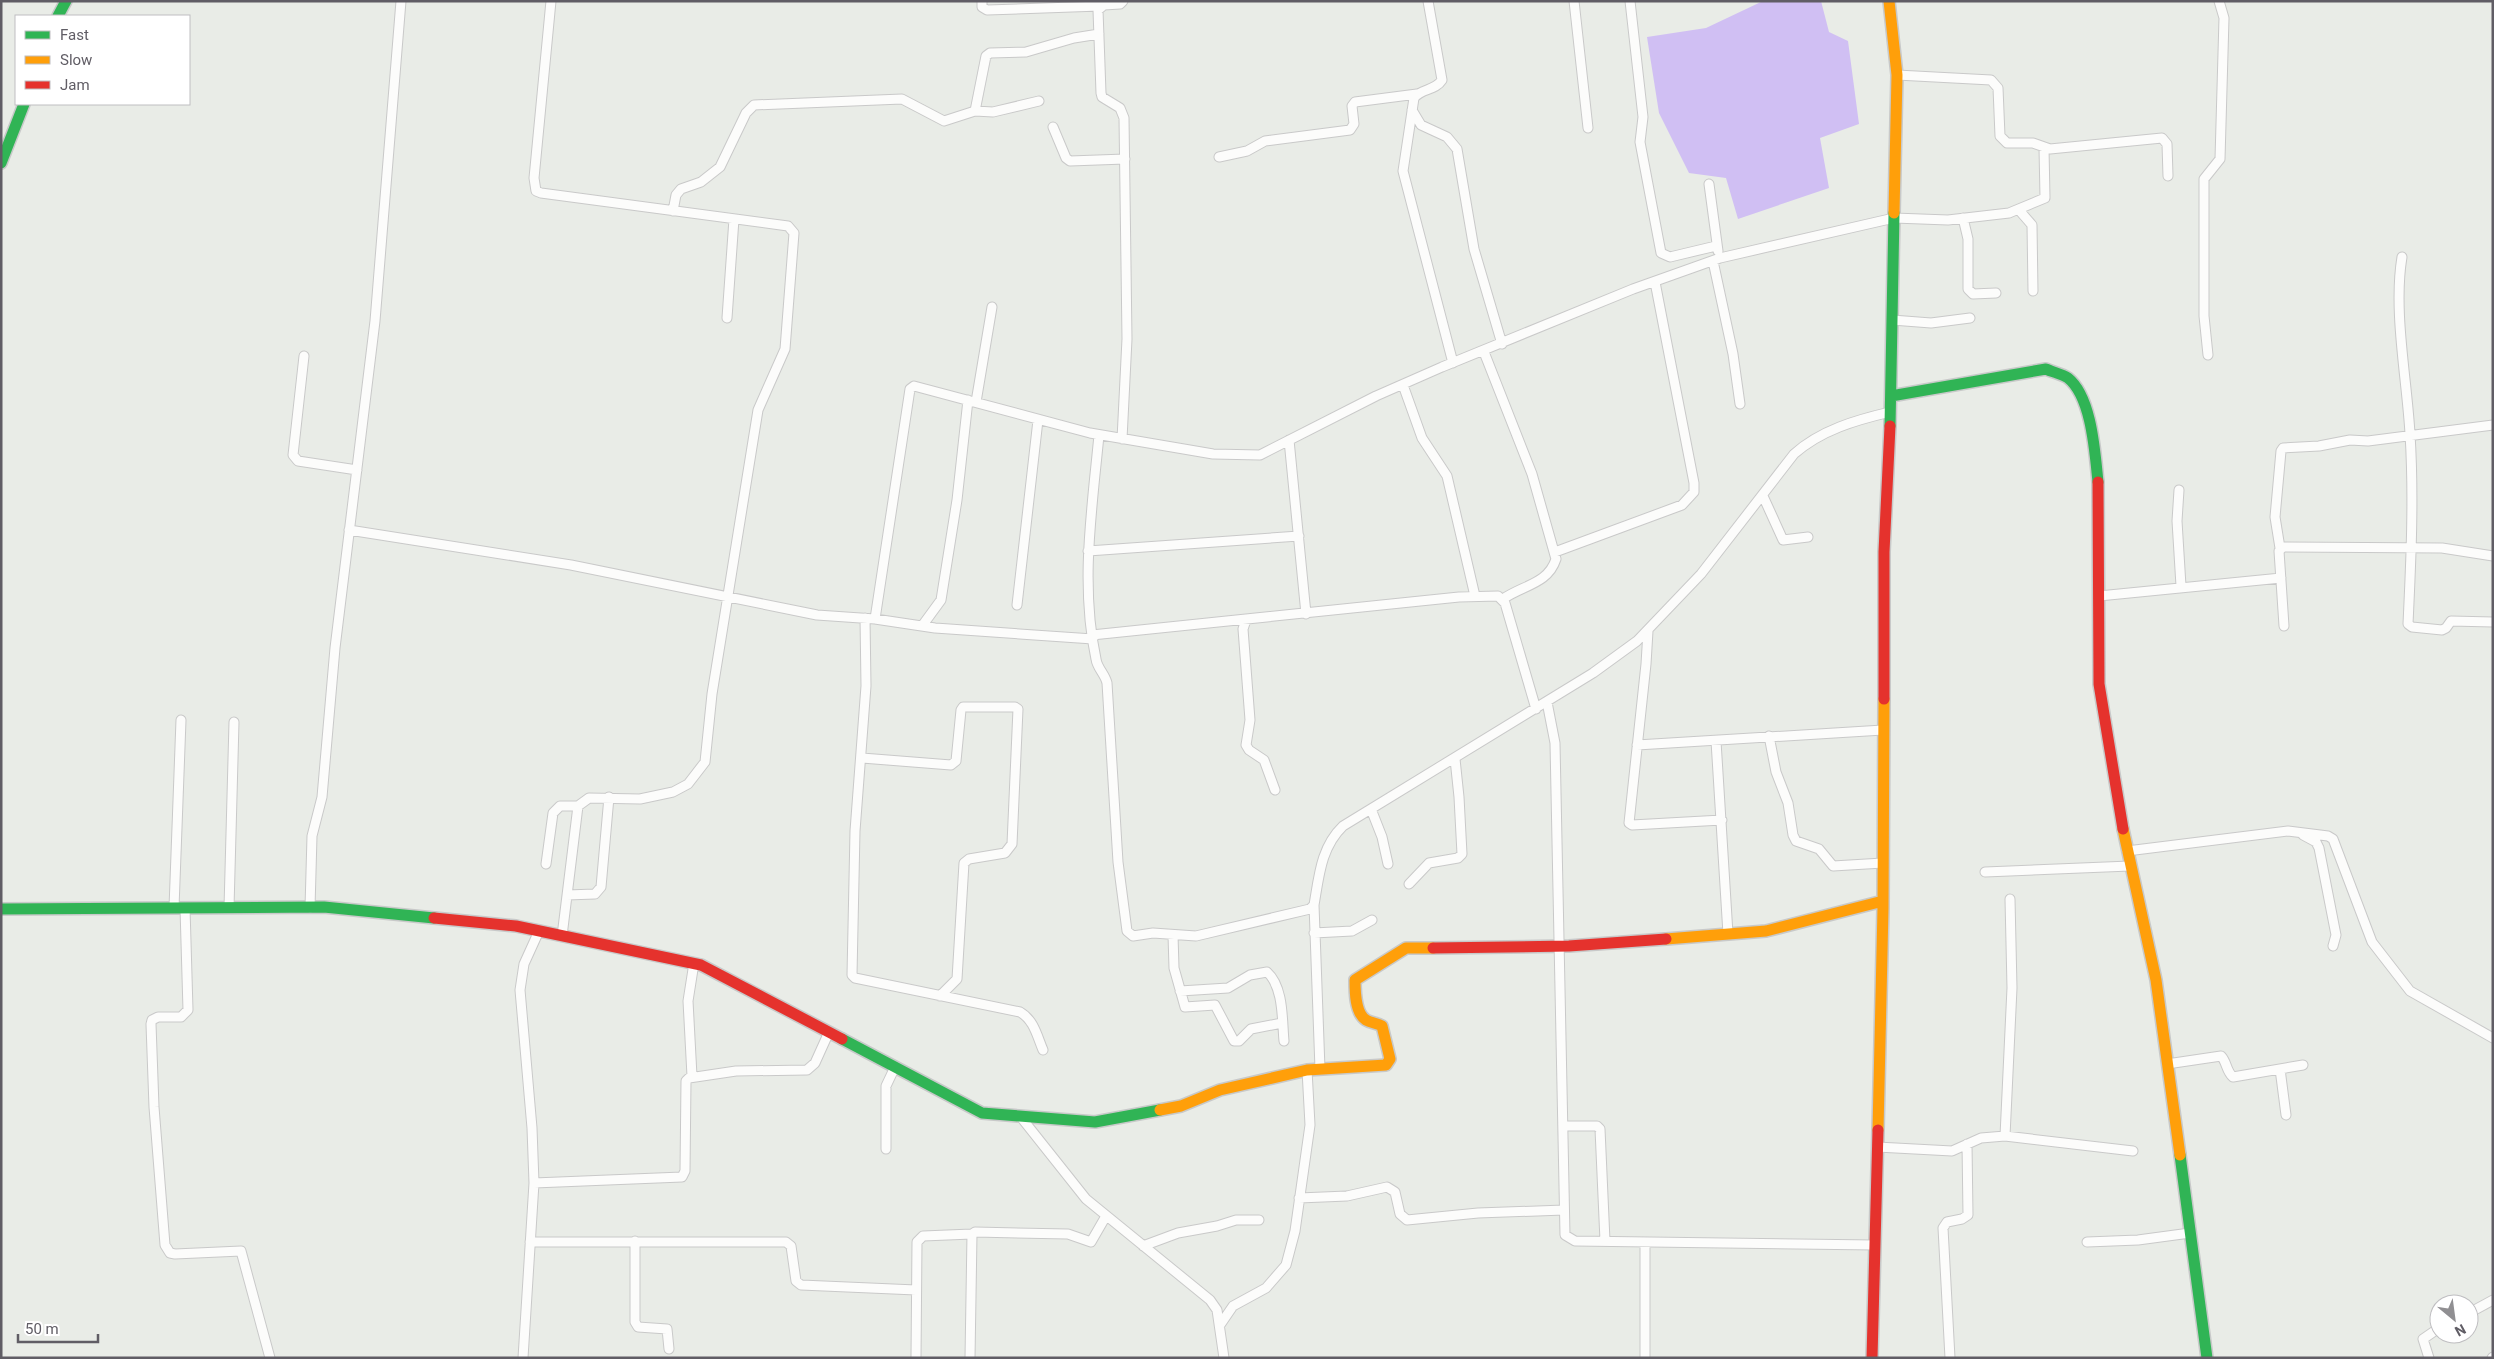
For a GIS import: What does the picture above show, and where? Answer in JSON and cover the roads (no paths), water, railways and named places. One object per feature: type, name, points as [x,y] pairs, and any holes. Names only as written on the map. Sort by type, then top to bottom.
[{"type":"street","points":[[59,15],[66,1]]},
{"type":"street","points":[[310,908],[312,836],[322,797],[328,716],[375,321],[401,1]]},
{"type":"street","points":[[546,864],[553,812],[560,806],[578,806],[589,798],[640,799],[673,792],[688,784],[705,762],[710,703],[758,410],[785,349],[794,233],[788,226],[536,191],[534,178],[551,1]]},
{"type":"street","points":[[982,1],[982,7],[987,10],[1100,6],[1120,4],[1123,1]]},
{"type":"street","points":[[1219,157],[1247,152],[1265,140],[1350,130],[1354,128],[1352,106],[1355,102],[1417,94],[1433,89],[1442,80],[1428,1]]},
{"type":"street","points":[[1574,1],[1588,128]]},
{"type":"street","points":[[1630,1],[1643,117],[1640,142],[1661,252],[1670,257],[1716,246]]},
{"type":"street","points":[[1872,1358],[1883,901],[1884,552],[1891,396],[1898,74],[1889,1]]},
{"type":"street","points":[[2208,355],[2204,316],[2204,179],[2220,159],[2224,18],[2220,1]]},
{"type":"street","points":[[1100,6],[1101,93],[1102,97],[1122,112],[1125,159],[1127,340],[1122,439]]},
{"type":"street","points":[[975,112],[986,56],[990,53],[1026,52],[1074,38],[1099,34]]},
{"type":"street","points":[[1898,74],[1991,80],[1998,88],[2002,140],[2006,143],[2033,143],[2044,148],[2162,138],[2167,144],[2168,176]]},
{"type":"street","points":[[1417,94],[1412,110],[1404,172],[1453,363]]},
{"type":"street","points":[[673,210],[676,195],[681,189],[701,182],[720,167],[746,113],[754,105],[902,99],[944,121],[975,112],[993,112],[1039,101]]},
{"type":"street","points":[[1,163],[24,105]]},
{"type":"street","points":[[1412,110],[1421,125],[1447,138],[1457,149],[1474,249],[1502,344]]},
{"type":"street","points":[[1053,127],[1066,158],[1070,161],[1125,159]]},
{"type":"street","points":[[875,618],[910,389],[914,386],[920,386],[1038,420],[1099,435],[1213,454],[1250,456],[1268,452],[1403,384],[1453,363],[1656,282],[1717,260],[1894,218],[1963,218],[2019,210],[2046,198],[2044,148]]},
{"type":"street","points":[[1709,184],[1717,260],[1736,367],[1740,404]]},
{"type":"street","points":[[2019,210],[2032,224],[2033,291]]},
{"type":"street","points":[[1963,218],[1968,239],[1968,289],[1973,294],[1996,292]]},
{"type":"street","points":[[727,318],[734,219]]},
{"type":"street","points":[[2402,257],[2398,285],[2410,436],[2411,548],[2409,626],[2442,630],[2451,621],[2493,622]]},
{"type":"street","points":[[1555,552],[1682,505],[1694,492],[1694,483],[1656,282]]},
{"type":"street","points":[[922,626],[941,600],[972,401],[992,307]]},
{"type":"street","points":[[1892,320],[1931,323],[1970,318]]},
{"type":"street","points":[[1484,352],[1532,474],[1555,552],[1554,566],[1541,580],[1503,599]]},
{"type":"street","points":[[304,356],[293,455],[298,462],[357,470]]},
{"type":"street","points":[[1891,396],[2046,369],[2068,378],[2085,405],[2092,430],[2098,484],[2099,684],[2127,851],[2156,980],[2207,1358]]},
{"type":"street","points":[[1403,384],[1422,438],[1447,476],[1475,596]]},
{"type":"street","points":[[1320,1069],[1314,905],[1325,850],[1332,836],[1343,826],[1371,808],[1455,759],[1593,673],[1648,631],[1701,574],[1794,454],[1811,440],[1848,423],[1890,412]]},
{"type":"street","points":[[1017,605],[1038,420]]},
{"type":"street","points":[[2284,626],[2280,548],[2275,512],[2281,451],[2283,448],[2410,436],[2493,425]]},
{"type":"street","points":[[1099,435],[1088,551],[1088,605],[1096,660],[1108,683],[1118,862],[1128,931],[1133,936],[1153,933],[1173,936],[1196,936],[1306,911],[1314,905]]},
{"type":"street","points":[[1289,440],[1306,614]]},
{"type":"street","points":[[2179,490],[2177,521],[2181,586]]},
{"type":"street","points":[[1763,496],[1783,540],[1808,537]]},
{"type":"street","points":[[349,530],[571,565],[817,615],[875,618],[922,626],[1093,637],[1475,596],[1498,596],[1503,599],[1536,709]]},
{"type":"street","points":[[1088,551],[1299,536]]},
{"type":"street","points":[[2280,548],[2442,548],[2493,556]]},
{"type":"street","points":[[2099,596],[2181,586],[2281,578]]},
{"type":"street","points":[[865,618],[866,686],[855,831],[852,975],[855,978],[1020,1012],[1033,1025],[1042,1050]]},
{"type":"street","points":[[1246,620],[1243,629],[1250,720],[1246,744],[1249,750],[1264,760],[1274,790]]},
{"type":"street","points":[[1648,631],[1629,823],[1632,825],[1722,820]]},
{"type":"street","points":[[1547,702],[1555,743],[1564,1229],[1569,1239],[1645,1242],[1875,1245]]},
{"type":"street","points":[[862,758],[951,765],[956,761],[963,706],[1016,707],[1018,709],[1012,844],[1005,853],[969,859],[964,863],[957,979],[940,996]]},
{"type":"street","points":[[181,720],[180,908],[188,1010],[181,1017],[158,1017],[152,1020],[151,1024],[154,1107],[165,1245],[170,1253],[175,1254],[241,1252],[270,1358]]},
{"type":"street","points":[[229,908],[234,722]]},
{"type":"street","points":[[1637,745],[1884,730]]},
{"type":"street","points":[[1769,736],[1776,772],[1790,808],[1794,839],[1819,849],[1833,866],[1883,863]]},
{"type":"street","points":[[1716,740],[1728,934]]},
{"type":"street","points":[[1409,884],[1429,863],[1458,858],[1462,854],[1455,759]]},
{"type":"street","points":[[566,895],[595,894],[601,887],[609,797]]},
{"type":"street","points":[[562,936],[578,806]]},
{"type":"street","points":[[1371,808],[1382,837],[1388,864]]},
{"type":"street","points":[[2127,851],[2288,831],[2328,836],[2333,839],[2372,942],[2410,991],[2493,1038]]},
{"type":"street","points":[[2299,832],[2316,842],[2320,848],[2336,935],[2333,946]]},
{"type":"street","points":[[1985,872],[2130,866]]},
{"type":"street","points":[[2005,1136],[2012,988],[2010,899]]},
{"type":"street","points":[[1,909],[310,908],[506,925],[539,931],[694,963],[982,1113],[1095,1122],[1180,1106],[1220,1090],[1307,1070],[1386,1065],[1389,1063],[1382,1026],[1368,1021],[1361,1015],[1354,988],[1355,980],[1401,949],[1559,946],[1766,931],[1883,901]]},
{"type":"street","points":[[1314,933],[1352,931],[1372,920]]},
{"type":"street","points":[[523,1358],[534,1183],[532,1128],[520,990],[524,964],[539,931]]},
{"type":"street","points":[[1173,936],[1174,968],[1185,1007],[1211,1004],[1218,1007],[1234,1041],[1239,1041],[1251,1029],[1282,1023]]},
{"type":"street","points":[[692,1076],[688,1001],[694,963]]},
{"type":"street","points":[[1180,991],[1228,988],[1250,975],[1268,972],[1277,989],[1284,1041]]},
{"type":"street","points":[[534,1183],[682,1176],[685,1171],[686,1081],[692,1076],[736,1071],[807,1070],[815,1063],[829,1032]]},
{"type":"street","points":[[2167,1064],[2221,1056],[2233,1077],[2303,1065]]},
{"type":"street","points":[[886,1149],[886,1086],[895,1067]]},
{"type":"street","points":[[2280,1068],[2286,1115]]},
{"type":"street","points":[[1220,1325],[1233,1306],[1266,1288],[1283,1270],[1295,1231],[1310,1125],[1307,1070]]},
{"type":"street","points":[[1020,1116],[1086,1200],[1210,1300],[1217,1310],[1224,1358]]},
{"type":"street","points":[[1563,1126],[1597,1126],[1600,1129],[1605,1241]]},
{"type":"street","points":[[1877,1147],[1952,1151],[1981,1138],[2005,1136],[2133,1151]]},
{"type":"street","points":[[1950,1358],[1943,1228],[1947,1222],[1962,1219],[1968,1215],[1967,1144]]},
{"type":"street","points":[[1299,1198],[1347,1196],[1386,1187],[1395,1192],[1400,1214],[1407,1220],[1485,1212],[1564,1210]]},
{"type":"street","points":[[916,1358],[916,1248],[920,1238],[923,1236],[972,1234],[975,1232],[1068,1234],[1091,1242],[1106,1216]]},
{"type":"street","points":[[1143,1246],[1178,1233],[1217,1226],[1236,1220],[1259,1220]]},
{"type":"street","points":[[2087,1242],[2138,1240],[2190,1233]]},
{"type":"street","points":[[970,1358],[972,1234]]},
{"type":"street","points":[[635,1241],[634,1322],[638,1327],[667,1329],[669,1349]]},
{"type":"street","points":[[530,1242],[786,1242],[791,1246],[796,1281],[801,1285],[916,1290]]},
{"type":"street","points":[[1645,1242],[1645,1358]]},
{"type":"street","points":[[2479,1308],[2493,1300]]},
{"type":"street","points":[[2429,1335],[2423,1339],[2429,1358]]}]
